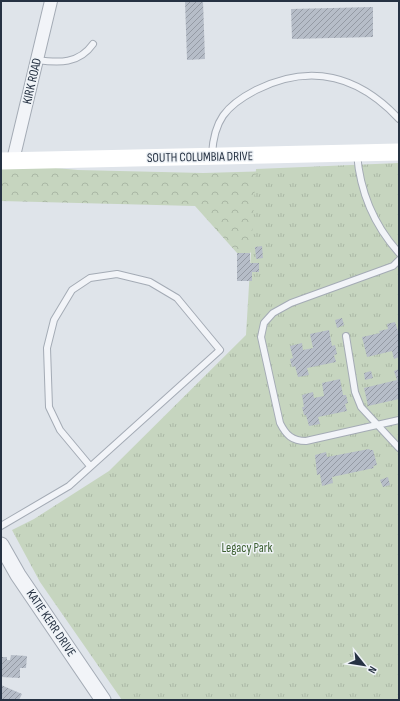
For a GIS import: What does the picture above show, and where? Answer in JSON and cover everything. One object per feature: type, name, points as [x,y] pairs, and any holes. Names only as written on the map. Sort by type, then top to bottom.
[{"type":"main road","name":"SOUTH COLUMBIA DRIVE","points":[[7,161],[399,152]]},
{"type":"street","name":"KIRK ROAD","points":[[7,161],[37,60],[51,1]]},
{"type":"street","name":"KATIE KERR DRIVE","points":[[1,545],[18,575],[103,700]]},
{"type":"lane","points":[[37,60],[58,63],[73,60],[87,52],[93,44]]},
{"type":"lane","points":[[212,156],[215,128],[224,114],[249,94],[270,83],[287,78],[311,75],[324,76],[344,81],[368,93],[399,119]]},
{"type":"lane","points":[[357,154],[358,176],[365,199],[388,240],[399,253]]},
{"type":"lane","points":[[399,260],[393,266],[291,303],[273,313],[264,323],[261,337],[280,423],[285,433],[293,439],[306,441],[399,420]]},
{"type":"lane","points":[[1,526],[69,486],[220,350],[177,298],[150,282],[117,274],[90,278],[72,290],[54,320],[47,348],[49,407],[60,430],[90,466]]},
{"type":"lane","points":[[346,336],[356,392],[361,407],[399,448]]},
{"type":"green space","name":"Legacy Park","points":[[399,163],[399,700],[122,700],[40,582],[12,530],[34,519],[109,471],[246,335],[256,169]]},
{"type":"green space","points":[[22,165],[78,170],[203,173],[350,169],[250,253],[237,253],[195,206],[1,201],[1,168]]},
{"type":"building","points":[[185,1],[203,1],[205,59],[187,60]]},
{"type":"building","points":[[373,7],[373,37],[292,39],[291,9]]},
{"type":"building","points":[[262,246],[263,258],[256,259],[255,247]]},
{"type":"building","points":[[237,253],[250,253],[250,263],[259,263],[259,272],[252,272],[252,281],[237,281]]},
{"type":"building","points":[[342,318],[344,325],[337,328],[335,320]]},
{"type":"building","points":[[395,322],[399,334],[399,357],[394,359],[392,351],[367,357],[362,337],[380,333],[379,331],[388,329],[387,324]]},
{"type":"building","points":[[329,330],[332,346],[335,345],[337,354],[334,355],[336,362],[307,368],[309,375],[298,377],[295,366],[292,367],[290,359],[293,358],[290,346],[302,343],[303,350],[313,348],[310,334]]},
{"type":"building","points":[[399,369],[399,399],[368,406],[364,388],[397,380],[394,371]]},
{"type":"building","points":[[371,371],[373,378],[365,380],[364,373]]},
{"type":"building","points":[[340,379],[343,395],[346,395],[348,403],[345,404],[347,411],[318,417],[320,424],[309,426],[302,407],[304,407],[302,395],[313,392],[314,398],[324,396],[322,383]]},
{"type":"building","points":[[369,449],[373,450],[377,465],[373,466],[374,468],[332,477],[333,483],[322,486],[320,474],[317,475],[315,455],[326,452],[327,457]]},
{"type":"building","points":[[388,477],[390,485],[383,487],[380,480]]},
{"type":"building","points":[[11,655],[27,656],[26,668],[20,668],[20,678],[1,677],[1,657],[7,657],[7,660],[10,660]]},
{"type":"building","points":[[1,685],[22,694],[19,700],[1,700]]}]
